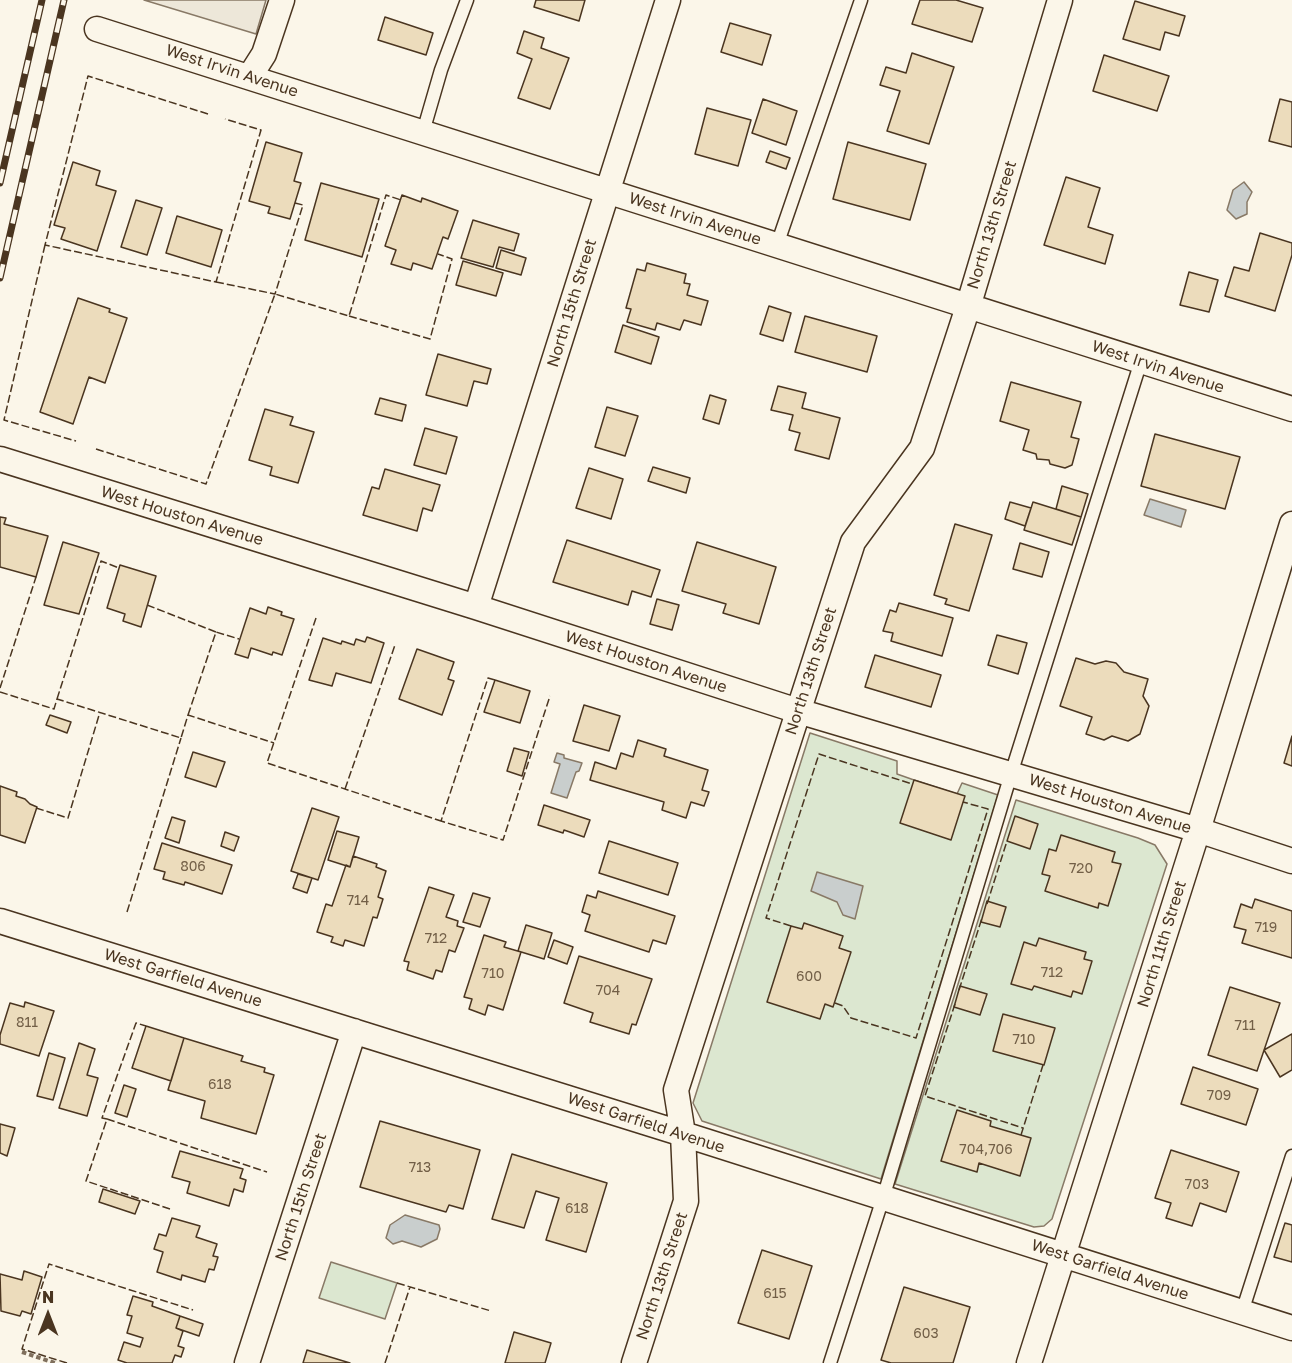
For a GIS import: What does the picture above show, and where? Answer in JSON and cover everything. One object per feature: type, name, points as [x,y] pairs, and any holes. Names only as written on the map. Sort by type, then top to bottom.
[{"type":"street","points":[[249,76],[264,54],[282,0]]},
{"type":"street","name":"North 15th Street","points":[[476,607],[668,0]]},
{"type":"street","name":"North 13th Street","points":[[634,1363],[686,1201],[683,1134],[676,1090],[853,542],[922,448],[968,307],[1060,0]]},
{"type":"street","name":"West Irvin Avenue","points":[[97,29],[1292,409]]},
{"type":"street","name":"West Houston Avenue","points":[[0,459],[476,607],[798,711],[1198,830],[1292,861]]},
{"type":"street","name":"North 11th Street","points":[[1029,1363],[1198,830],[1292,524]]},
{"type":"street","name":"West Garfield Avenue","points":[[0,921],[683,1134],[1292,1328]]},
{"type":"street","name":"North 15th Street","points":[[247,1363],[354,1031]]},
{"type":"lane","points":[[423,132],[441,70],[467,0]]},
{"type":"lane","points":[[777,245],[861,0]]},
{"type":"lane","points":[[830,1363],[883,1198],[1011,774],[1141,362]]},
{"type":"lane","points":[[1242,1312],[1292,1156]]},
{"type":"path","points":[[22,1352],[56,1363]]},
{"type":"green space","points":[[810,733],[897,761],[897,774],[914,780],[957,794],[962,783],[998,795],[881,1179],[702,1121],[693,1103]]},
{"type":"green space","points":[[1016,800],[1155,845],[1167,864],[1052,1219],[1044,1226],[1034,1227],[895,1184]]},
{"type":"green space","points":[[331,1262],[397,1283],[385,1319],[319,1298]]},
{"type":"shaded area","points":[[144,0],[266,0],[256,34]]},
{"type":"shaded area","points":[[1244,182],[1252,192],[1247,202],[1247,214],[1236,219],[1227,210],[1233,190]]},
{"type":"shaded area","points":[[1150,499],[1186,510],[1181,527],[1144,515]]},
{"type":"shaded area","points":[[557,753],[564,755],[564,758],[582,763],[579,771],[576,772],[567,798],[551,793],[560,764],[554,762]]},
{"type":"shaded area","points":[[817,872],[863,886],[855,919],[843,915],[837,902],[811,891]]},
{"type":"shaded area","points":[[405,1215],[439,1225],[437,1239],[421,1247],[402,1241],[393,1244],[386,1238],[390,1225]]},
{"type":"building","points":[[536,0],[585,0],[579,21],[534,7]]},
{"type":"building","points":[[920,0],[956,0],[983,8],[972,42],[912,24]]},
{"type":"building","points":[[1135,1],[1185,16],[1179,36],[1165,32],[1160,50],[1123,39]]},
{"type":"building","points":[[385,17],[433,33],[426,55],[378,40]]},
{"type":"building","points":[[730,23],[771,35],[762,65],[721,52]]},
{"type":"building","points":[[524,31],[544,38],[541,48],[569,58],[550,109],[518,98],[532,59],[517,53]]},
{"type":"building","points":[[912,53],[954,67],[929,144],[887,131],[900,91],[880,85],[886,67],[906,73]]},
{"type":"building","points":[[1104,55],[1169,76],[1157,111],[1093,91]]},
{"type":"building","points":[[763,99],[797,111],[786,145],[752,133]]},
{"type":"building","points":[[1280,99],[1292,102],[1292,147],[1269,141]]},
{"type":"building","points":[[707,108],[751,120],[738,166],[695,154]]},
{"type":"building","points":[[266,142],[302,153],[294,181],[301,183],[290,219],[268,213],[270,207],[249,201]]},
{"type":"building","points":[[848,142],[926,164],[910,220],[833,199]]},
{"type":"building","points":[[770,151],[790,158],[786,169],[766,162]]},
{"type":"building","points":[[73,162],[100,171],[96,185],[116,191],[97,251],[61,239],[65,228],[54,225]]},
{"type":"building","points":[[1066,177],[1100,188],[1088,227],[1113,235],[1105,264],[1044,245]]},
{"type":"building","points":[[321,183],[379,199],[362,257],[305,240]]},
{"type":"building","points":[[402,195],[421,202],[422,198],[458,211],[448,239],[443,237],[432,269],[413,263],[411,270],[391,264],[396,250],[385,246]]},
{"type":"building","points":[[136,200],[162,208],[147,255],[121,247]]},
{"type":"building","points":[[177,216],[222,230],[211,267],[166,253]]},
{"type":"building","points":[[473,220],[519,234],[514,251],[499,247],[493,267],[461,258]]},
{"type":"building","points":[[1260,233],[1292,243],[1292,255],[1275,311],[1225,296],[1234,267],[1249,271]]},
{"type":"building","points":[[501,250],[526,258],[521,275],[496,268]]},
{"type":"building","points":[[463,261],[503,273],[496,296],[456,285]]},
{"type":"building","points":[[647,263],[686,274],[684,283],[690,284],[687,295],[708,301],[701,325],[684,320],[680,330],[657,323],[655,330],[627,322],[631,309],[626,308],[637,269],[645,271]]},
{"type":"building","points":[[1189,272],[1218,280],[1209,312],[1180,305]]},
{"type":"building","points":[[78,298],[110,309],[109,312],[127,318],[105,383],[89,377],[73,424],[40,412]]},
{"type":"building","points":[[769,306],[791,313],[783,341],[760,334]]},
{"type":"building","points":[[805,316],[877,336],[867,372],[795,352]]},
{"type":"building","points":[[623,325],[659,337],[651,364],[615,352]]},
{"type":"building","points":[[438,354],[491,369],[487,384],[474,381],[467,406],[426,395]]},
{"type":"building","points":[[1011,382],[1081,402],[1071,437],[1079,439],[1072,465],[1065,468],[1050,464],[1049,460],[1037,459],[1036,454],[1023,450],[1029,430],[1000,421]]},
{"type":"building","points":[[778,386],[806,393],[802,408],[840,418],[829,459],[795,450],[800,433],[789,430],[793,415],[771,410]]},
{"type":"building","points":[[710,395],[726,400],[719,424],[703,419]]},
{"type":"building","points":[[380,398],[406,405],[402,421],[375,414]]},
{"type":"building","points":[[607,407],[638,416],[625,456],[595,447]]},
{"type":"building","points":[[265,409],[293,417],[290,425],[314,432],[298,483],[270,475],[272,467],[249,460]]},
{"type":"building","points":[[425,428],[457,437],[446,474],[414,465]]},
{"type":"building","points":[[1155,434],[1240,457],[1225,509],[1141,486]]},
{"type":"building","points":[[653,467],[690,478],[686,493],[648,481]]},
{"type":"building","points":[[589,468],[623,479],[611,519],[576,508]]},
{"type":"building","points":[[385,469],[440,485],[432,511],[423,508],[417,531],[363,515],[372,487],[379,489]]},
{"type":"building","points":[[1062,486],[1088,494],[1081,517],[1056,509]]},
{"type":"building","points":[[1010,502],[1031,508],[1025,526],[1005,519]]},
{"type":"building","points":[[1033,502],[1081,517],[1072,545],[1024,530]]},
{"type":"building","points":[[0,517],[6,518],[4,524],[48,536],[36,577],[0,567]]},
{"type":"building","points":[[955,524],[992,535],[969,611],[945,604],[947,599],[934,595]]},
{"type":"building","points":[[567,540],[660,570],[651,597],[632,591],[628,605],[553,582]]},
{"type":"building","points":[[63,542],[99,553],[79,614],[44,605]]},
{"type":"building","points":[[697,542],[776,567],[759,624],[723,613],[726,604],[682,591]]},
{"type":"building","points":[[1020,543],[1049,552],[1042,577],[1013,569]]},
{"type":"building","points":[[120,565],[156,576],[141,627],[123,621],[125,614],[107,608]]},
{"type":"building","points":[[657,599],[679,605],[672,630],[650,624]]},
{"type":"building","points":[[899,603],[953,618],[942,656],[891,641],[893,633],[883,631],[890,610],[896,612]]},
{"type":"building","points":[[268,607],[282,612],[281,615],[294,619],[282,655],[273,652],[272,655],[251,648],[248,658],[235,654],[250,608],[266,614]]},
{"type":"building","points":[[997,635],[1027,643],[1018,674],[988,665]]},
{"type":"building","points":[[367,637],[384,643],[371,683],[336,673],[332,686],[309,680],[323,638],[341,644],[342,641],[354,645],[356,639],[365,642]]},
{"type":"building","points":[[417,649],[454,662],[448,679],[454,681],[442,715],[399,699]]},
{"type":"building","points":[[875,655],[941,675],[931,707],[865,687]]},
{"type":"building","points":[[1076,658],[1095,664],[1106,661],[1116,663],[1124,672],[1148,679],[1143,696],[1149,706],[1140,734],[1128,741],[1112,736],[1104,740],[1086,734],[1092,717],[1060,706]]},
{"type":"building","points":[[495,680],[530,691],[520,723],[484,712]]},
{"type":"building","points":[[584,705],[620,716],[609,751],[573,741]]},
{"type":"building","points":[[50,715],[71,722],[67,733],[46,725]]},
{"type":"building","points":[[1292,736],[1292,766],[1284,763]]},
{"type":"building","points":[[638,740],[666,749],[664,756],[708,770],[702,790],[709,792],[704,806],[691,802],[686,818],[662,810],[664,802],[590,780],[595,762],[616,769],[621,753],[633,757]]},
{"type":"building","points":[[514,748],[529,752],[522,776],[507,771]]},
{"type":"building","points":[[193,752],[225,762],[216,787],[185,777]]},
{"type":"building","points":[[914,780],[965,796],[951,840],[900,823]]},
{"type":"building","points":[[0,786],[17,792],[16,796],[37,807],[25,843],[0,835]]},
{"type":"building","points":[[544,805],[590,820],[584,837],[538,825]]},
{"type":"building","points":[[312,808],[339,817],[318,880],[291,871]]},
{"type":"building","points":[[1015,816],[1038,824],[1030,849],[1007,841]]},
{"type":"building","points":[[172,817],[185,821],[179,843],[165,838]]},
{"type":"building","points":[[337,831],[359,837],[350,867],[328,860]]},
{"type":"building","points":[[225,832],[239,837],[234,851],[221,846]]},
{"type":"building","points":[[1061,835],[1115,852],[1112,862],[1121,864],[1108,906],[1099,903],[1098,908],[1045,891],[1050,876],[1042,874],[1049,849],[1056,851]]},
{"type":"building","points":[[609,841],[678,863],[668,895],[599,873]]},
{"type":"building","points":[[162,843],[232,865],[222,894],[185,882],[184,885],[163,879],[165,872],[154,869]]},
{"type":"building","points":[[353,856],[377,864],[376,867],[386,871],[378,897],[383,899],[377,918],[373,917],[364,946],[345,940],[343,946],[331,942],[333,937],[317,932],[326,904],[332,906],[346,865],[350,867]]},
{"type":"building","points":[[298,874],[312,878],[307,893],[293,888]]},
{"type":"building","points":[[429,887],[454,895],[446,917],[458,921],[457,926],[464,928],[455,952],[449,950],[442,972],[436,970],[433,979],[407,970],[409,962],[404,961]]},
{"type":"building","points":[[598,891],[675,916],[666,944],[653,940],[649,952],[585,931],[590,915],[582,912],[587,895],[596,898]]},
{"type":"building","points":[[473,893],[490,898],[480,927],[463,922]]},
{"type":"building","points":[[1255,899],[1292,911],[1292,958],[1242,943],[1246,930],[1234,927],[1241,904],[1252,908]]},
{"type":"building","points":[[987,901],[1006,907],[1000,927],[981,922]]},
{"type":"building","points":[[804,923],[843,936],[839,948],[851,952],[833,1007],[825,1004],[820,1019],[767,1002],[791,926],[802,929]]},
{"type":"building","points":[[526,925],[552,933],[544,959],[518,951]]},
{"type":"building","points":[[484,935],[506,942],[504,947],[521,952],[503,1010],[488,1005],[485,1015],[469,1009],[472,999],[464,997]]},
{"type":"building","points":[[1039,938],[1086,952],[1084,959],[1092,961],[1082,994],[1073,991],[1071,997],[1034,986],[1032,990],[1011,984],[1024,942],[1036,946]]},
{"type":"building","points":[[554,940],[573,947],[567,964],[548,957]]},
{"type":"building","points":[[579,956],[652,979],[636,1025],[632,1024],[629,1034],[590,1022],[593,1013],[564,1003]]},
{"type":"building","points":[[960,986],[987,994],[980,1015],[954,1007]]},
{"type":"building","points":[[1230,987],[1280,1003],[1257,1071],[1208,1055]]},
{"type":"building","points":[[25,1002],[54,1011],[39,1056],[0,1044],[0,1035],[10,1003],[24,1007]]},
{"type":"building","points":[[1003,1014],[1055,1028],[1044,1065],[993,1051]]},
{"type":"building","points":[[146,1026],[184,1038],[171,1081],[132,1068]]},
{"type":"building","points":[[1292,1034],[1292,1070],[1280,1077],[1264,1050]]},
{"type":"building","points":[[184,1038],[243,1056],[241,1061],[265,1068],[264,1072],[274,1075],[256,1134],[201,1118],[205,1101],[168,1090]]},
{"type":"building","points":[[79,1043],[95,1049],[87,1075],[98,1078],[87,1116],[59,1108]]},
{"type":"building","points":[[49,1053],[65,1058],[53,1100],[37,1096]]},
{"type":"building","points":[[1193,1067],[1258,1089],[1246,1125],[1181,1104]]},
{"type":"building","points":[[124,1085],[136,1089],[127,1117],[115,1113]]},
{"type":"building","points":[[957,1110],[991,1121],[990,1126],[1031,1138],[1020,1176],[979,1163],[977,1172],[941,1161]]},
{"type":"building","points":[[380,1121],[480,1150],[463,1209],[449,1205],[446,1212],[360,1187]]},
{"type":"building","points":[[0,1124],[15,1128],[7,1156],[0,1153]]},
{"type":"building","points":[[1171,1150],[1239,1172],[1226,1212],[1200,1203],[1192,1226],[1166,1218],[1171,1203],[1155,1198]]},
{"type":"building","points":[[180,1151],[243,1169],[240,1178],[246,1180],[243,1192],[234,1189],[229,1206],[187,1193],[190,1182],[172,1177]]},
{"type":"building","points":[[512,1154],[607,1183],[586,1252],[546,1240],[559,1198],[536,1191],[524,1228],[492,1219]]},
{"type":"building","points":[[103,1189],[140,1201],[135,1214],[99,1202]]},
{"type":"building","points":[[172,1218],[200,1226],[196,1237],[217,1244],[213,1256],[218,1257],[214,1270],[209,1269],[205,1282],[182,1275],[181,1280],[157,1272],[163,1252],[154,1249],[159,1234],[166,1236]]},
{"type":"building","points":[[1285,1223],[1292,1225],[1292,1262],[1274,1257]]},
{"type":"building","points":[[762,1250],[812,1266],[789,1339],[738,1323]]},
{"type":"building","points":[[24,1271],[42,1277],[31,1314],[22,1311],[20,1316],[1,1311],[0,1274],[22,1280]]},
{"type":"building","points":[[904,1287],[970,1307],[953,1363],[891,1363],[881,1360]]},
{"type":"building","points":[[133,1296],[153,1302],[152,1306],[180,1316],[176,1328],[183,1331],[178,1346],[184,1348],[181,1357],[175,1355],[172,1363],[127,1363],[118,1360],[124,1342],[140,1347],[143,1338],[127,1333],[132,1316],[127,1315]]},
{"type":"building","points":[[180,1316],[203,1324],[199,1336],[176,1328]]},
{"type":"building","points":[[514,1332],[551,1343],[545,1363],[505,1363]]},
{"type":"building","points":[[307,1350],[350,1363],[303,1363]]},
{"type":"railway","points":[[0,183],[42,0]]},
{"type":"railway","points":[[0,278],[64,0]]},
{"type":"fence","points":[[208,114],[88,76],[45,245],[216,282],[261,130],[225,119]]},
{"type":"fence","points":[[96,449],[206,484],[275,294],[349,316],[386,195],[401,200]]},
{"type":"fence","points":[[216,282],[275,294],[303,205],[295,203]]},
{"type":"fence","points":[[45,245],[4,420],[76,441]]},
{"type":"fence","points":[[349,316],[430,339],[452,259],[438,254]]},
{"type":"fence","points":[[57,699],[101,561],[119,568]]},
{"type":"fence","points":[[0,688],[36,577]]},
{"type":"fence","points":[[147,605],[216,632]]},
{"type":"fence","points":[[316,618],[267,763],[441,821]]},
{"type":"fence","points":[[188,715],[216,632],[239,639]]},
{"type":"fence","points":[[345,789],[395,645]]},
{"type":"fence","points":[[495,680],[488,678],[441,821],[503,840],[550,696]]},
{"type":"fence","points":[[0,692],[54,709],[57,699],[181,738],[188,715],[274,743]]},
{"type":"fence","points":[[36,808],[68,818],[100,712]]},
{"type":"fence","points":[[127,912],[181,738]]},
{"type":"fence","points":[[791,926],[766,918],[819,754],[912,784]]},
{"type":"fence","points":[[835,1003],[843,1006],[851,1018],[916,1038],[988,809],[963,802]]},
{"type":"fence","points":[[987,904],[1007,841]]},
{"type":"fence","points":[[959,990],[982,918]]},
{"type":"fence","points":[[955,1004],[925,1096],[1023,1128]]},
{"type":"fence","points":[[107,1119],[102,1118],[136,1023],[146,1026]]},
{"type":"fence","points":[[1021,1135],[1043,1065]]},
{"type":"fence","points":[[170,1209],[86,1181],[107,1119],[267,1172]]},
{"type":"fence","points":[[67,1363],[22,1349],[49,1264],[193,1310]]},
{"type":"fence","points":[[397,1283],[491,1311]]},
{"type":"fence","points":[[385,1363],[410,1287]]}]
